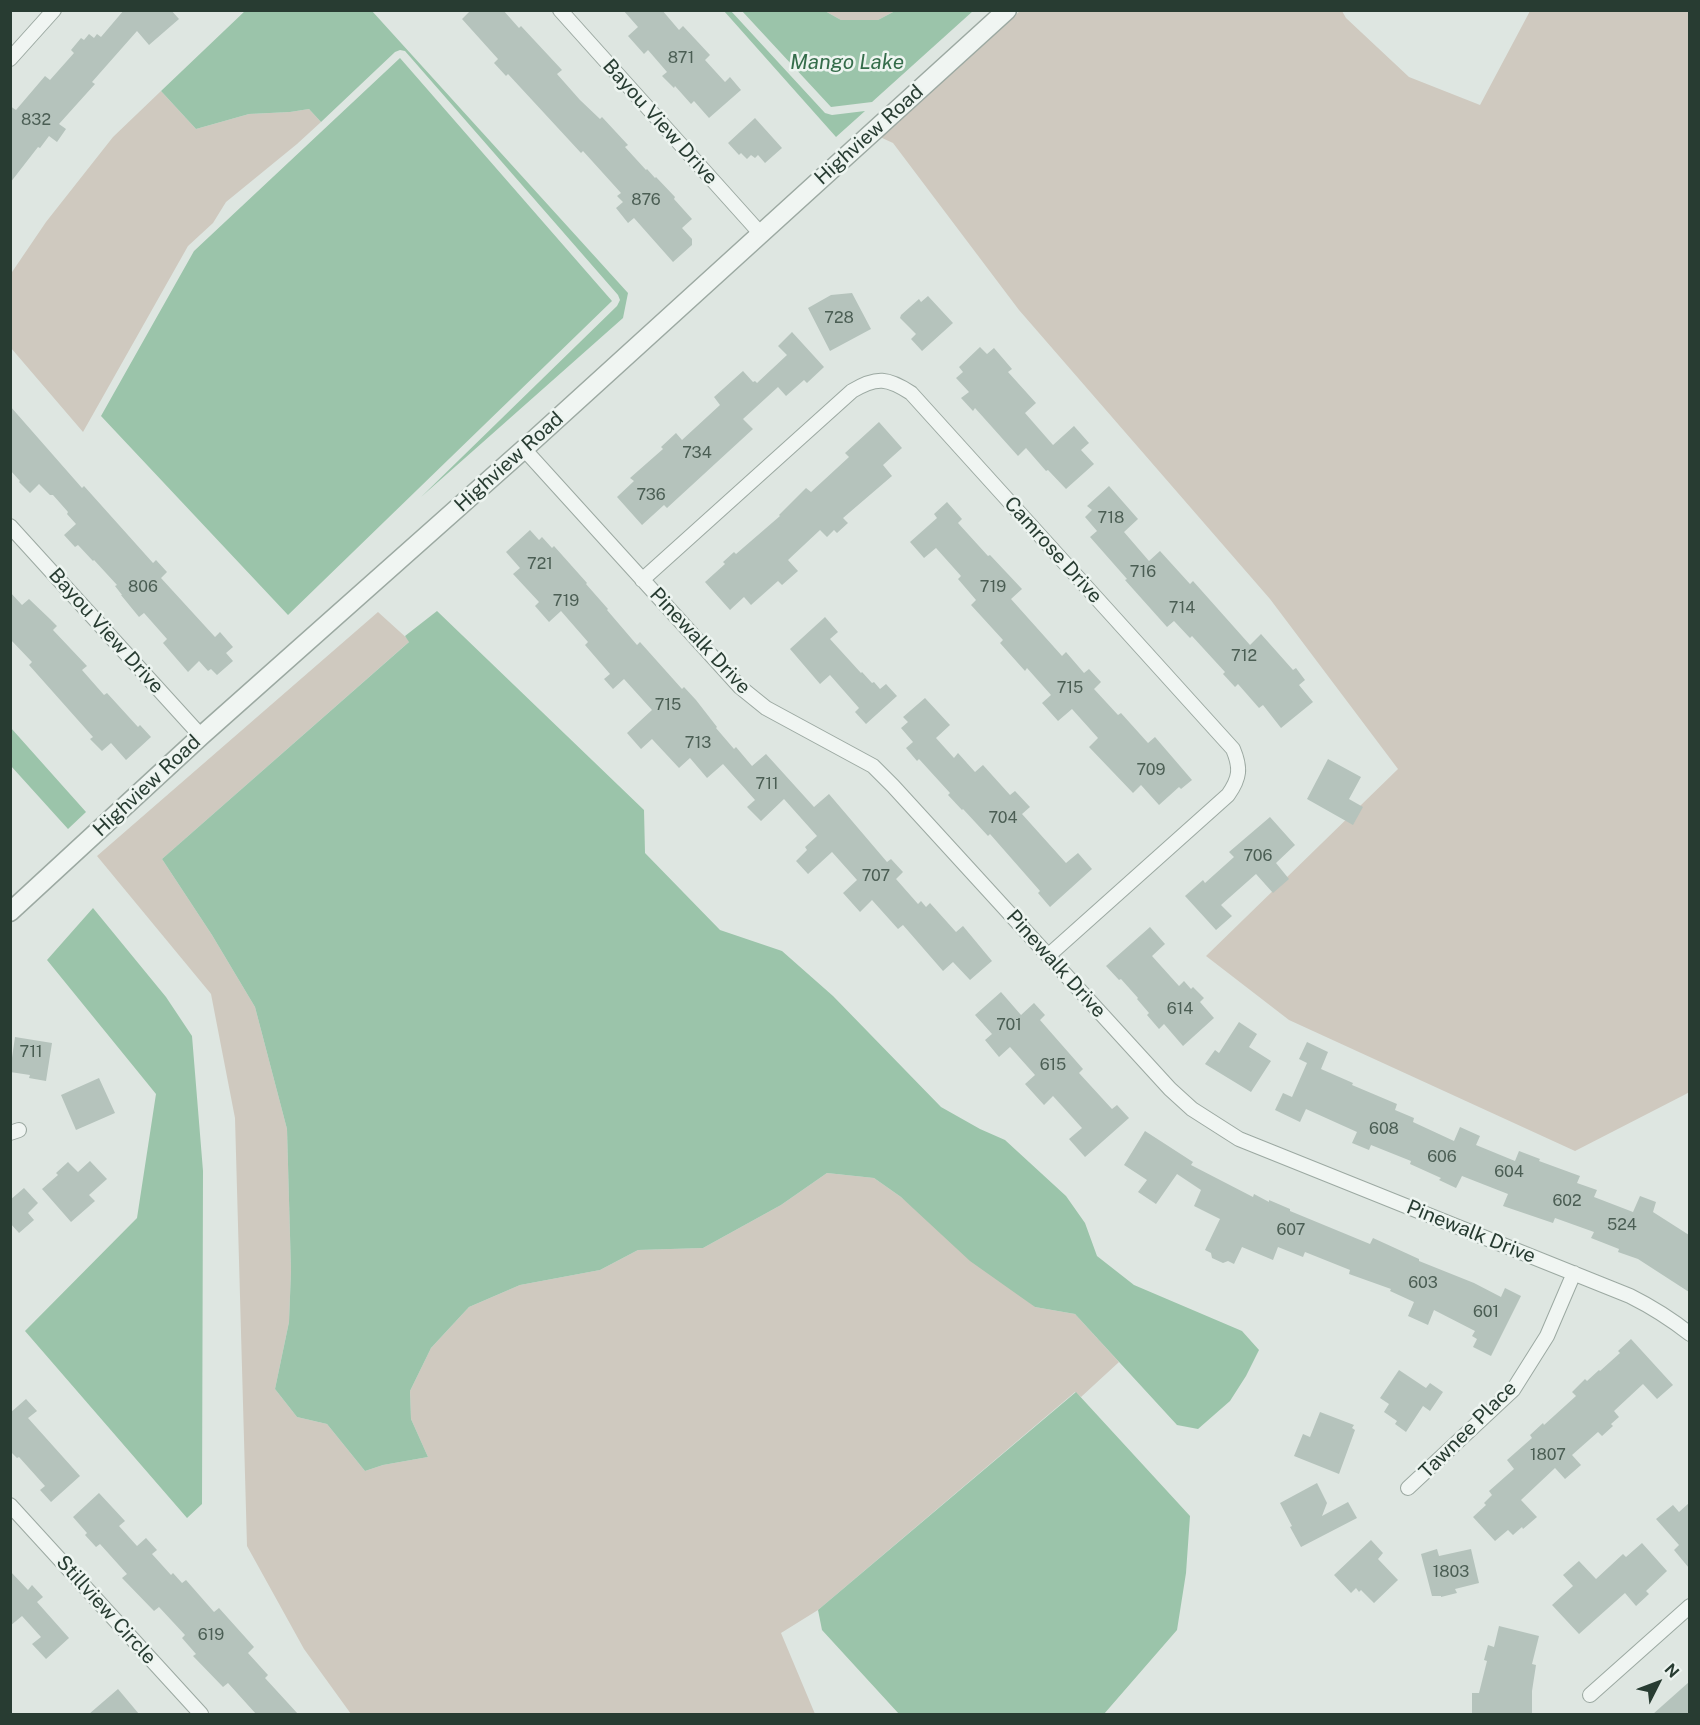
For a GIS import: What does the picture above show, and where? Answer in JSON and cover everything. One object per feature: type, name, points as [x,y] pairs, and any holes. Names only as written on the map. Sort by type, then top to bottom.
[{"type":"street","points":[[10,59],[54,10]]},
{"type":"street","name":"Bayou View Drive","points":[[560,10],[760,233]]},
{"type":"street","name":"Highview Road","points":[[10,912],[201,736],[524,449],[1007,10]]},
{"type":"street","name":"Camrose Drive","points":[[642,580],[852,391],[867,382],[880,379],[896,384],[911,393],[1233,749],[1238,760],[1239,772],[1236,784],[1228,795],[1049,956]]},
{"type":"street","name":"Pinewalk Drive","points":[[524,449],[740,687],[766,708],[873,766],[1170,1089],[1192,1109],[1239,1139],[1630,1296],[1653,1307],[1689,1334]]},
{"type":"street","name":"Bayou View Drive","points":[[10,526],[201,736]]},
{"type":"street","name":"Tawnee Place","points":[[1408,1488],[1513,1390],[1547,1336],[1574,1273]]},
{"type":"street","name":"Stillview Circle","points":[[10,1505],[201,1714]]},
{"type":"street","points":[[1590,1695],[1689,1606]]},
{"type":"shaded area","points":[[825,11],[895,11],[878,20],[841,20]]},
{"type":"shaded area","points":[[1020,11],[1342,11],[1346,18],[1409,77],[1480,105],[1530,11],[1689,11],[1689,1092],[1686,1094],[1575,1151],[1289,1020],[1206,956],[1398,769],[1270,599],[1019,310],[893,143],[880,137]]},
{"type":"shaded area","points":[[161,91],[196,129],[249,114],[309,109],[321,122],[226,202],[213,223],[188,246],[83,432],[11,348],[10,275],[46,222],[113,137]]},
{"type":"shaded area","points":[[378,612],[410,641],[162,859],[212,935],[255,1007],[287,1129],[291,1271],[289,1322],[275,1389],[297,1417],[327,1424],[365,1471],[383,1465],[428,1457],[411,1419],[410,1391],[431,1348],[469,1307],[520,1285],[600,1270],[638,1250],[703,1248],[781,1205],[827,1173],[874,1178],[901,1197],[1035,1307],[1075,1314],[1119,1362],[1081,1397],[1075,1392],[818,1610],[781,1633],[815,1714],[351,1714],[304,1649],[247,1546],[235,1118],[211,994],[97,856]]},
{"type":"water","points":[[246,10],[372,11],[628,293],[623,318],[421,497],[617,306],[620,300],[405,51],[395,52],[321,122],[309,109],[249,114],[196,129],[161,91]]},
{"type":"water","points":[[724,11],[731,11],[825,113],[832,115],[865,111],[836,137]]},
{"type":"water","name":"Mango Lake","points":[[742,11],[825,11],[841,20],[878,20],[895,11],[973,11],[872,102],[831,107]]},
{"type":"water","points":[[400,58],[612,301],[288,615],[101,416],[194,251]]},
{"type":"water","points":[[437,611],[644,810],[645,853],[720,930],[782,951],[833,996],[941,1107],[1005,1140],[1066,1196],[1085,1223],[1097,1256],[1134,1285],[1242,1331],[1259,1350],[1230,1401],[1198,1429],[1177,1425],[1075,1314],[1035,1307],[970,1261],[901,1197],[874,1178],[827,1173],[781,1205],[703,1248],[638,1250],[600,1270],[520,1285],[469,1307],[431,1348],[410,1391],[411,1419],[428,1457],[383,1465],[365,1471],[327,1424],[297,1417],[275,1389],[289,1322],[291,1271],[287,1129],[255,1007],[212,935],[162,859],[409,642],[405,636]]},
{"type":"water","points":[[11,728],[86,812],[68,829],[11,766]]},
{"type":"water","points":[[93,908],[166,997],[192,1036],[203,1171],[202,1504],[187,1518],[25,1331],[137,1218],[156,1094],[47,960]]},
{"type":"water","points":[[1076,1392],[1190,1516],[1186,1573],[1177,1630],[1104,1714],[899,1714],[822,1630],[818,1610]]},
{"type":"building","points":[[124,10],[171,10],[179,19],[149,45],[137,31],[92,82],[95,84],[59,124],[66,129],[57,142],[49,136],[10,183],[10,106],[16,110],[45,76],[50,80],[74,53],[71,50],[81,38],[84,40],[89,34],[94,38],[97,34],[101,37]]},
{"type":"building","points":[[471,10],[503,10],[519,28],[521,26],[562,70],[557,74],[580,100],[600,119],[602,117],[628,145],[625,147],[675,197],[674,199],[692,219],[682,228],[692,239],[692,245],[673,262],[634,218],[628,223],[616,208],[623,202],[617,196],[621,193],[508,74],[506,76],[494,63],[498,59],[462,19]]},
{"type":"building","points":[[623,10],[662,10],[679,30],[683,26],[710,55],[705,60],[725,82],[730,77],[741,90],[709,118],[694,101],[691,104],[675,86],[674,88],[662,76],[667,72],[648,50],[644,54],[628,36],[638,27]]},
{"type":"building","points":[[755,118],[782,148],[765,163],[758,155],[755,158],[751,155],[747,159],[741,153],[739,155],[728,143]]},
{"type":"building","points":[[852,293],[871,329],[830,351],[808,308],[831,295]]},
{"type":"building","points":[[928,296],[953,323],[922,351],[911,339],[916,334],[900,318],[919,299],[921,302]]},
{"type":"building","points":[[792,332],[824,367],[807,383],[804,380],[786,396],[778,387],[743,419],[753,429],[667,508],[664,505],[642,525],[617,497],[634,481],[630,478],[663,449],[661,447],[676,433],[682,440],[720,405],[714,397],[743,371],[753,382],[757,383],[787,355],[778,346]]},
{"type":"building","points":[[980,347],[987,354],[994,348],[1012,369],[1008,372],[1036,403],[1025,413],[1053,445],[1074,426],[1089,443],[1081,450],[1094,464],[1066,489],[1026,448],[1018,456],[975,408],[973,411],[961,398],[969,392],[956,378],[963,372],[959,367]]},
{"type":"building","points":[[10,406],[82,488],[84,486],[153,563],[156,560],[167,572],[161,578],[215,637],[220,632],[233,647],[226,653],[233,661],[217,675],[211,669],[208,671],[199,661],[188,672],[163,643],[167,639],[144,613],[139,617],[121,595],[115,586],[117,585],[94,560],[78,545],[75,547],[64,535],[76,524],[53,495],[50,495],[39,484],[30,493],[19,482],[10,470]]},
{"type":"building","points":[[879,422],[902,448],[883,465],[892,476],[843,518],[848,523],[837,533],[834,530],[827,537],[820,530],[788,560],[798,571],[782,585],[778,581],[751,605],[744,597],[730,610],[705,582],[725,564],[723,562],[734,552],[736,554],[780,516],[806,488],[811,492],[849,457],[845,453]]},
{"type":"building","points":[[1109,486],[1138,519],[1124,532],[1149,561],[1160,551],[1190,584],[1193,581],[1250,645],[1261,634],[1293,670],[1296,668],[1305,680],[1299,685],[1313,702],[1281,728],[1263,705],[1259,708],[1238,684],[1235,687],[1223,674],[1225,672],[1192,636],[1190,638],[1174,621],[1167,627],[1090,537],[1097,531],[1085,517],[1092,510],[1087,506]]},
{"type":"building","points":[[947,502],[962,519],[958,523],[1022,589],[1011,599],[1062,656],[1066,652],[1084,673],[1089,669],[1101,682],[1094,689],[1118,715],[1121,713],[1148,743],[1155,737],[1192,780],[1181,789],[1179,787],[1159,805],[1141,785],[1133,793],[1089,747],[1098,738],[1072,709],[1058,721],[1042,703],[1051,695],[1000,643],[1003,640],[971,605],[976,600],[958,579],[961,576],[936,548],[924,558],[910,542],[937,518],[934,514]]},
{"type":"building","points":[[530,530],[539,540],[542,537],[552,548],[554,546],[637,645],[640,642],[682,689],[684,687],[734,749],[736,747],[752,766],[766,754],[814,807],[829,794],[887,862],[891,859],[903,872],[896,879],[918,904],[921,901],[926,907],[930,903],[956,932],[963,926],[992,961],[970,980],[953,962],[943,971],[903,925],[898,929],[872,900],[860,912],[843,893],[857,880],[832,852],[808,874],[796,861],[807,850],[805,847],[817,836],[784,799],[761,821],[747,807],[755,800],[723,764],[707,778],[690,758],[679,768],[652,739],[641,749],[627,733],[652,710],[624,679],[613,689],[604,679],[610,674],[585,645],[588,642],[561,611],[549,622],[535,606],[539,602],[513,574],[520,568],[506,552]]},
{"type":"building","points":[[10,592],[22,605],[29,599],[57,626],[53,630],[87,666],[82,670],[104,695],[107,693],[138,727],[140,725],[151,737],[126,760],[111,743],[102,751],[90,739],[93,737],[29,665],[32,662],[10,639]]},
{"type":"building","points":[[825,617],[838,632],[830,639],[872,683],[874,682],[880,689],[886,684],[897,696],[866,724],[855,712],[859,708],[830,675],[820,684],[790,649]]},
{"type":"building","points":[[925,698],[950,725],[936,738],[954,758],[958,753],[975,772],[983,765],[1010,795],[1015,791],[1030,807],[1022,814],[1066,863],[1078,853],[1092,869],[1050,907],[1038,893],[1040,891],[990,834],[988,836],[962,810],[948,795],[950,793],[906,748],[913,742],[901,728],[908,722],[903,717]]},
{"type":"building","points":[[1328,759],[1361,777],[1349,799],[1363,807],[1353,825],[1307,799]]},
{"type":"building","points":[[1270,817],[1295,845],[1276,863],[1289,879],[1273,893],[1256,874],[1221,905],[1232,916],[1216,930],[1185,896],[1203,880],[1205,883],[1234,857],[1229,852]]},
{"type":"building","points":[[1150,927],[1165,944],[1152,956],[1179,986],[1184,981],[1204,998],[1200,1002],[1214,1018],[1183,1046],[1164,1024],[1159,1029],[1147,1015],[1149,1013],[1138,998],[1106,966]]},
{"type":"building","points":[[1001,992],[1021,1015],[1034,1003],[1045,1015],[1040,1020],[1083,1069],[1079,1073],[1112,1109],[1117,1105],[1129,1118],[1085,1157],[1069,1139],[1082,1128],[1053,1096],[1044,1105],[1025,1084],[1035,1075],[1010,1047],[999,1057],[985,1040],[992,1034],[975,1015]]},
{"type":"building","points":[[1239,1022],[1257,1034],[1249,1047],[1271,1061],[1251,1092],[1205,1064],[1215,1050],[1219,1053]]},
{"type":"building","points":[[15,1037],[52,1043],[46,1081],[29,1078],[30,1075],[10,1072]]},
{"type":"building","points":[[1307,1042],[1328,1052],[1321,1069],[1397,1104],[1395,1110],[1414,1118],[1413,1122],[1454,1141],[1460,1127],[1480,1136],[1476,1145],[1515,1161],[1519,1151],[1580,1176],[1577,1183],[1597,1190],[1594,1197],[1633,1212],[1640,1196],[1656,1202],[1653,1212],[1689,1235],[1689,1292],[1638,1259],[1591,1238],[1594,1232],[1555,1218],[1553,1223],[1503,1206],[1508,1194],[1462,1176],[1456,1188],[1439,1180],[1441,1178],[1410,1164],[1411,1161],[1371,1145],[1369,1150],[1352,1143],[1357,1132],[1306,1109],[1300,1122],[1275,1110],[1283,1093],[1292,1097],[1307,1063],[1299,1059]]},
{"type":"building","points":[[99,1078],[115,1113],[76,1130],[61,1095]]},
{"type":"building","points":[[1145,1131],[1193,1162],[1191,1165],[1253,1197],[1254,1194],[1269,1202],[1269,1200],[1370,1244],[1373,1238],[1501,1297],[1505,1288],[1521,1296],[1491,1356],[1473,1347],[1477,1339],[1472,1336],[1475,1331],[1434,1310],[1428,1325],[1408,1316],[1414,1302],[1390,1291],[1391,1289],[1349,1274],[1350,1270],[1305,1252],[1303,1257],[1278,1247],[1273,1260],[1242,1247],[1234,1264],[1228,1261],[1223,1263],[1212,1258],[1211,1253],[1205,1250],[1220,1219],[1194,1206],[1201,1190],[1177,1174],[1156,1204],[1138,1192],[1147,1180],[1124,1165]]},
{"type":"building","points":[[90,1161],[107,1179],[89,1195],[95,1201],[71,1222],[42,1189],[58,1175],[56,1173],[68,1162],[78,1172]]},
{"type":"building","points":[[24,1188],[38,1203],[28,1213],[34,1220],[19,1233],[10,1223],[10,1200]]},
{"type":"building","points":[[1631,1339],[1673,1385],[1657,1399],[1643,1384],[1614,1411],[1619,1417],[1611,1424],[1613,1426],[1602,1436],[1598,1432],[1572,1455],[1581,1465],[1565,1479],[1555,1468],[1521,1500],[1537,1517],[1513,1535],[1508,1530],[1495,1541],[1473,1517],[1486,1505],[1484,1503],[1492,1495],[1489,1491],[1514,1469],[1507,1460],[1532,1438],[1530,1435],[1576,1396],[1572,1392],[1585,1379],[1587,1381],[1600,1371],[1620,1353],[1618,1351]]},
{"type":"building","points":[[1399,1370],[1426,1388],[1430,1383],[1443,1392],[1430,1411],[1423,1406],[1406,1432],[1395,1424],[1397,1421],[1384,1412],[1389,1404],[1380,1398]]},
{"type":"building","points":[[26,1399],[37,1411],[28,1418],[80,1476],[51,1502],[40,1490],[45,1486],[19,1457],[17,1458],[10,1451],[10,1413]]},
{"type":"building","points":[[1320,1412],[1354,1425],[1352,1428],[1355,1430],[1339,1474],[1294,1456],[1303,1434],[1310,1437]]},
{"type":"building","points":[[1317,1483],[1327,1503],[1322,1516],[1348,1502],[1357,1518],[1301,1547],[1280,1503]]},
{"type":"building","points":[[99,1493],[125,1521],[119,1526],[137,1546],[146,1538],[157,1550],[152,1554],[171,1575],[173,1573],[182,1583],[186,1580],[214,1612],[219,1608],[254,1647],[248,1653],[268,1675],[265,1678],[298,1714],[256,1714],[228,1683],[223,1687],[193,1656],[196,1654],[182,1638],[185,1635],[159,1607],[154,1611],[122,1578],[127,1574],[100,1544],[96,1547],[73,1517]]},
{"type":"building","points":[[1689,1503],[1689,1568],[1674,1550],[1679,1545],[1656,1519],[1673,1505],[1679,1512]]},
{"type":"building","points":[[1371,1540],[1383,1553],[1378,1559],[1398,1580],[1374,1603],[1361,1590],[1359,1592],[1356,1588],[1351,1593],[1334,1575]]},
{"type":"building","points":[[1642,1543],[1667,1571],[1646,1591],[1649,1594],[1636,1606],[1625,1593],[1579,1634],[1552,1605],[1573,1586],[1563,1575],[1579,1561],[1596,1579],[1623,1554],[1626,1557]]},
{"type":"building","points":[[1437,1549],[1439,1556],[1471,1549],[1479,1583],[1455,1589],[1457,1593],[1441,1597],[1432,1596],[1421,1554]]},
{"type":"building","points":[[10,1571],[28,1590],[32,1585],[43,1597],[37,1602],[69,1638],[46,1659],[32,1644],[41,1637],[22,1616],[10,1626]]},
{"type":"building","points":[[1499,1626],[1539,1636],[1532,1664],[1536,1665],[1532,1691],[1532,1714],[1472,1714],[1472,1693],[1479,1693],[1487,1661],[1484,1660],[1488,1645],[1494,1647]]},
{"type":"building","points":[[1689,1682],[1689,1714],[1653,1714]]},
{"type":"building","points":[[118,1689],[139,1714],[89,1714]]}]
